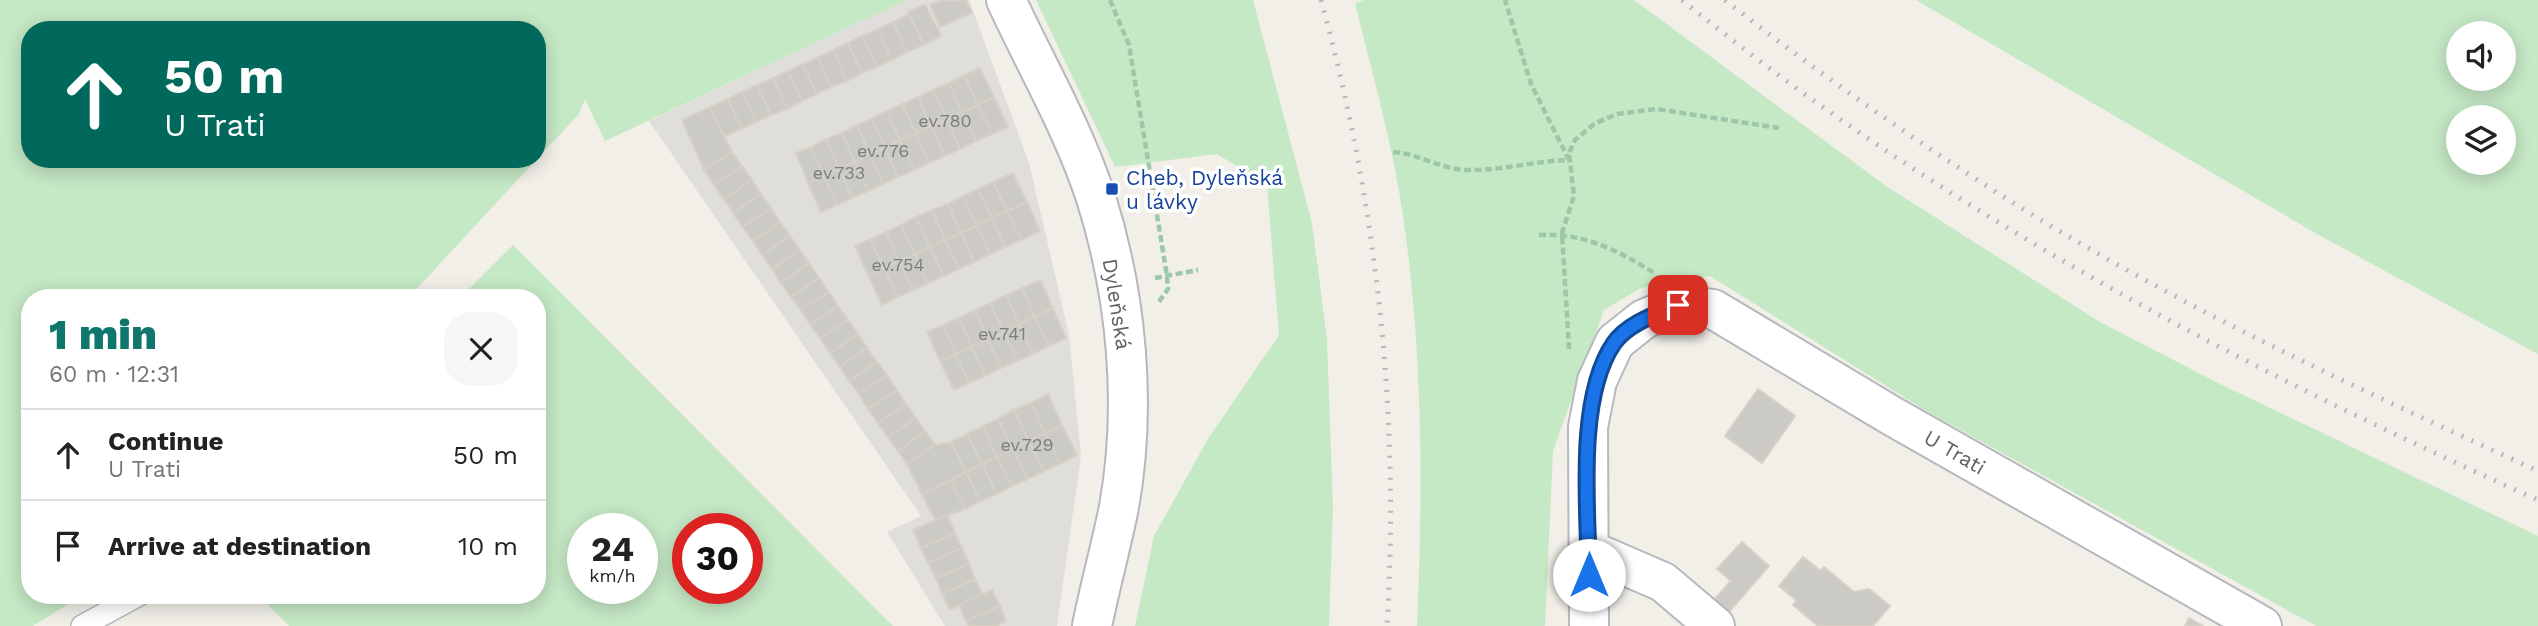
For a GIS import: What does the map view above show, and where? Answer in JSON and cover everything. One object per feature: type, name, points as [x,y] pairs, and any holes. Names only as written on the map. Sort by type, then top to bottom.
[{"type":"street","name":"Dyleňská","points":[[1006,0],[1096,198],[1117,286],[1126,346],[1123,468],[1119,507],[1092,626]]},
{"type":"street","name":"U Trati","points":[[1589,626],[1588,426],[1597,381],[1615,342],[1644,319],[1678,305],[1713,309],[1892,416],[2262,626]]},
{"type":"street","points":[[1588,550],[1663,582],[1715,626]]},
{"type":"lane","points":[[82,626],[122,604]]},
{"type":"path","points":[[1110,0],[1129,45],[1167,275],[1198,270]]},
{"type":"path","points":[[1504,0],[1531,84],[1569,160],[1574,196],[1562,233],[1569,359]]},
{"type":"path","points":[[1569,160],[1576,140],[1594,124],[1617,114],[1656,109],[1779,128]]},
{"type":"path","points":[[1393,152],[1407,153],[1421,160],[1464,170],[1569,160]]},
{"type":"path","points":[[1539,235],[1562,233],[1614,248],[1658,275]]},
{"type":"shaded area","points":[[907,0],[969,0],[1029,163],[1069,335],[1081,455],[1057,626],[945,626],[887,532],[921,516],[649,121]]},
{"type":"green space","points":[[0,0],[907,0],[605,141],[585,99],[579,114],[546,150],[546,21],[21,21],[21,168],[529,168],[416,289],[21,289],[21,604],[68,604],[33,626],[0,626]]},
{"type":"green space","points":[[1036,0],[1253,0],[1312,223],[1327,340],[1333,507],[1329,626],[1135,626],[1154,536],[1208,439],[1279,335],[1267,185],[1217,154],[1115,167]]},
{"type":"green space","points":[[1364,0],[1634,0],[1886,186],[2100,322],[2218,383],[2538,536],[2538,626],[2316,626],[1928,412],[1710,276],[1641,288],[1604,310],[1553,451],[1545,626],[1417,626],[1420,421],[1410,267],[1394,163],[1355,3]]},
{"type":"green space","points":[[1916,0],[2538,0],[2538,354],[2317,234]]},
{"type":"green space","points":[[513,245],[893,626],[289,626],[267,604],[546,604],[546,289],[469,289]]},
{"type":"building","points":[[942,0],[966,0],[972,13],[940,27],[930,5]]},
{"type":"building","points":[[925,4],[941,36],[924,45],[908,12]]},
{"type":"building","points":[[909,14],[924,45],[907,52],[893,22]]},
{"type":"building","points":[[893,22],[907,52],[892,60],[878,29]]},
{"type":"building","points":[[878,29],[892,60],[877,67],[862,36]]},
{"type":"building","points":[[862,36],[877,67],[862,73],[848,43]]},
{"type":"building","points":[[848,43],[862,73],[847,81],[833,50]]},
{"type":"building","points":[[833,50],[847,81],[831,87],[818,57]]},
{"type":"building","points":[[818,57],[831,87],[817,94],[803,64]]},
{"type":"building","points":[[803,64],[817,94],[802,101],[788,71]]},
{"type":"building","points":[[980,68],[994,97],[978,105],[964,75]]},
{"type":"building","points":[[788,71],[802,101],[787,109],[773,78]]},
{"type":"building","points":[[964,75],[978,105],[962,112],[949,83]]},
{"type":"building","points":[[773,78],[787,109],[771,115],[757,85]]},
{"type":"building","points":[[949,83],[962,112],[947,119],[933,90]]},
{"type":"building","points":[[757,85],[771,115],[756,122],[742,92]]},
{"type":"building","points":[[933,90],[947,119],[931,126],[918,97]]},
{"type":"building","points":[[742,92],[756,122],[741,129],[728,99]]},
{"type":"building","points":[[918,97],[931,126],[916,133],[902,104]]},
{"type":"building","points":[[994,97],[1008,127],[992,134],[978,105]]},
{"type":"building","points":[[728,99],[741,129],[724,137],[710,107]]},
{"type":"building","points":[[902,104],[916,133],[900,140],[887,111]]},
{"type":"building","points":[[978,105],[992,134],[976,141],[962,112]]},
{"type":"building","points":[[710,107],[732,152],[704,170],[682,120]]},
{"type":"building","points":[[887,111],[900,140],[885,148],[872,118]]},
{"type":"building","points":[[962,112],[976,141],[960,149],[947,119]]},
{"type":"building","points":[[872,118],[885,148],[870,154],[857,125]]},
{"type":"building","points":[[947,119],[960,149],[945,156],[931,126]]},
{"type":"building","points":[[857,125],[870,154],[855,162],[842,133]]},
{"type":"building","points":[[931,126],[945,156],[929,163],[916,133]]},
{"type":"building","points":[[842,133],[855,162],[839,169],[826,139]]},
{"type":"building","points":[[916,133],[929,163],[914,170],[900,140]]},
{"type":"building","points":[[826,139],[839,169],[824,176],[811,147]]},
{"type":"building","points":[[900,140],[914,170],[898,177],[885,148]]},
{"type":"building","points":[[811,147],[824,176],[808,183],[796,153]]},
{"type":"building","points":[[885,148],[898,177],[883,184],[870,154]]},
{"type":"building","points":[[732,152],[742,166],[714,185],[704,170]]},
{"type":"building","points":[[870,154],[883,184],[868,191],[855,162]]},
{"type":"building","points":[[855,162],[868,191],[852,198],[839,169]]},
{"type":"building","points":[[742,166],[752,180],[724,199],[714,185]]},
{"type":"building","points":[[839,169],[852,198],[837,205],[824,176]]},
{"type":"building","points":[[1013,173],[1027,202],[1007,211],[993,182]]},
{"type":"building","points":[[824,176],[837,205],[821,212],[808,183]]},
{"type":"building","points":[[752,180],[761,194],[733,213],[724,199]]},
{"type":"building","points":[[993,182],[1007,211],[992,218],[978,189]]},
{"type":"building","points":[[978,189],[992,218],[977,226],[963,196]]},
{"type":"building","points":[[761,194],[771,208],[743,227],[733,213]]},
{"type":"building","points":[[963,196],[977,226],[961,233],[948,204]]},
{"type":"building","points":[[1027,202],[1040,231],[1021,240],[1007,211]]},
{"type":"building","points":[[948,204],[961,233],[945,240],[932,210]]},
{"type":"building","points":[[771,208],[780,222],[753,241],[743,227]]},
{"type":"building","points":[[932,210],[945,240],[930,247],[916,217]]},
{"type":"building","points":[[1007,211],[1021,240],[1005,247],[992,218]]},
{"type":"building","points":[[916,217],[930,247],[915,254],[901,225]]},
{"type":"building","points":[[992,218],[1005,247],[990,254],[977,226]]},
{"type":"building","points":[[780,222],[790,236],[762,255],[753,241]]},
{"type":"building","points":[[901,225],[915,254],[899,261],[886,232]]},
{"type":"building","points":[[977,226],[990,254],[974,262],[961,233]]},
{"type":"building","points":[[886,232],[899,261],[884,268],[870,239]]},
{"type":"building","points":[[961,233],[974,262],[959,269],[945,240]]},
{"type":"building","points":[[790,236],[800,250],[772,269],[762,255]]},
{"type":"building","points":[[870,239],[884,268],[868,275],[855,246]]},
{"type":"building","points":[[945,240],[959,269],[944,276],[930,247]]},
{"type":"building","points":[[930,247],[944,276],[928,283],[915,254]]},
{"type":"building","points":[[800,250],[809,263],[781,283],[772,269]]},
{"type":"building","points":[[915,254],[928,283],[913,290],[899,261]]},
{"type":"building","points":[[899,261],[913,290],[897,297],[884,268]]},
{"type":"building","points":[[809,263],[819,278],[791,297],[781,283]]},
{"type":"building","points":[[884,268],[897,297],[882,305],[868,275]]},
{"type":"building","points":[[819,278],[829,292],[801,310],[791,297]]},
{"type":"building","points":[[1040,280],[1053,308],[1035,317],[1022,288]]},
{"type":"building","points":[[1022,288],[1035,317],[1019,324],[1006,295]]},
{"type":"building","points":[[829,292],[838,306],[810,324],[801,310]]},
{"type":"building","points":[[1006,295],[1019,324],[1004,332],[990,303]]},
{"type":"building","points":[[990,303],[1004,332],[988,340],[975,310]]},
{"type":"building","points":[[838,306],[848,320],[820,338],[810,324]]},
{"type":"building","points":[[1053,308],[1066,338],[1049,346],[1035,317]]},
{"type":"building","points":[[975,310],[988,340],[972,347],[959,318]]},
{"type":"building","points":[[1035,317],[1049,346],[1033,354],[1019,324]]},
{"type":"building","points":[[959,318],[972,347],[956,354],[943,325]]},
{"type":"building","points":[[848,320],[858,334],[830,353],[820,338]]},
{"type":"building","points":[[1019,324],[1033,354],[1017,361],[1004,332]]},
{"type":"building","points":[[943,325],[956,354],[940,361],[927,332]]},
{"type":"building","points":[[1004,332],[1017,361],[1001,368],[988,340]]},
{"type":"building","points":[[858,334],[867,348],[840,367],[830,353]]},
{"type":"building","points":[[988,340],[1001,368],[985,376],[972,347]]},
{"type":"building","points":[[972,347],[985,376],[969,383],[956,354]]},
{"type":"building","points":[[867,348],[877,362],[849,381],[840,367]]},
{"type":"building","points":[[956,354],[969,383],[954,390],[940,361]]},
{"type":"building","points":[[877,362],[887,375],[859,394],[849,381]]},
{"type":"building","points":[[887,375],[897,390],[868,409],[859,394]]},
{"type":"building","points":[[1758,389],[1795,416],[1762,463],[1725,436]]},
{"type":"building","points":[[897,390],[906,404],[878,423],[868,409]]},
{"type":"building","points":[[1048,394],[1062,425],[1045,433],[1031,403]]},
{"type":"building","points":[[1031,403],[1045,433],[1029,441],[1014,410]]},
{"type":"building","points":[[906,404],[916,418],[888,437],[878,423]]},
{"type":"building","points":[[1014,410],[1029,441],[1013,449],[998,419]]},
{"type":"building","points":[[916,418],[925,431],[898,451],[888,437]]},
{"type":"building","points":[[998,419],[1013,449],[997,457],[983,426]]},
{"type":"building","points":[[1062,425],[1077,455],[1060,464],[1045,433]]},
{"type":"building","points":[[983,426],[997,457],[982,464],[967,434]]},
{"type":"building","points":[[925,431],[935,445],[907,464],[898,451]]},
{"type":"building","points":[[1045,433],[1060,464],[1044,471],[1029,441]]},
{"type":"building","points":[[967,434],[982,464],[966,472],[951,442]]},
{"type":"building","points":[[1029,441],[1044,471],[1028,479],[1013,449]]},
{"type":"building","points":[[951,442],[966,472],[922,494],[907,464],[935,445]]},
{"type":"building","points":[[1013,449],[1028,479],[1012,486],[997,457]]},
{"type":"building","points":[[997,457],[1012,486],[997,494],[982,464]]},
{"type":"building","points":[[982,464],[997,494],[980,501],[966,472]]},
{"type":"building","points":[[966,472],[980,501],[965,509],[951,480]]},
{"type":"building","points":[[951,480],[965,509],[935,520],[922,494]]},
{"type":"building","points":[[947,515],[955,533],[921,548],[913,530]]},
{"type":"building","points":[[955,533],[962,548],[928,563],[921,548]]},
{"type":"building","points":[[1742,542],[1769,566],[1727,614],[1713,601],[1731,581],[1717,569]]},
{"type":"building","points":[[962,548],[969,564],[936,578],[928,563]]},
{"type":"building","points":[[1803,557],[1821,571],[1824,567],[1854,592],[1869,589],[1890,606],[1873,626],[1818,626],[1793,605],[1796,600],[1779,586]]},
{"type":"building","points":[[969,564],[975,579],[942,594],[936,578]]},
{"type":"building","points":[[975,579],[982,594],[950,610],[942,594]]},
{"type":"building","points":[[992,590],[1000,606],[966,621],[959,605]]},
{"type":"building","points":[[1000,606],[1006,621],[996,626],[969,626],[966,621]]},
{"type":"building","points":[[2189,618],[2203,626],[2185,626]]},
{"type":"railway","points":[[1321,0],[1357,154],[1380,310],[1390,467],[1387,626]]},
{"type":"railway","points":[[1682,0],[1780,76],[1882,148],[1986,215],[2093,278],[2202,338],[2313,394],[2538,500]]},
{"type":"railway","points":[[1725,0],[1795,54],[1904,131],[2078,242],[2272,346],[2538,471]]},
{"type":"place","name":"Cheb, Dyleňská u lávky","points":[[1112,189]]},
{"type":"route","points":[[1589,575],[1588,426],[1597,381],[1615,342],[1644,319],[1678,305]]}]
